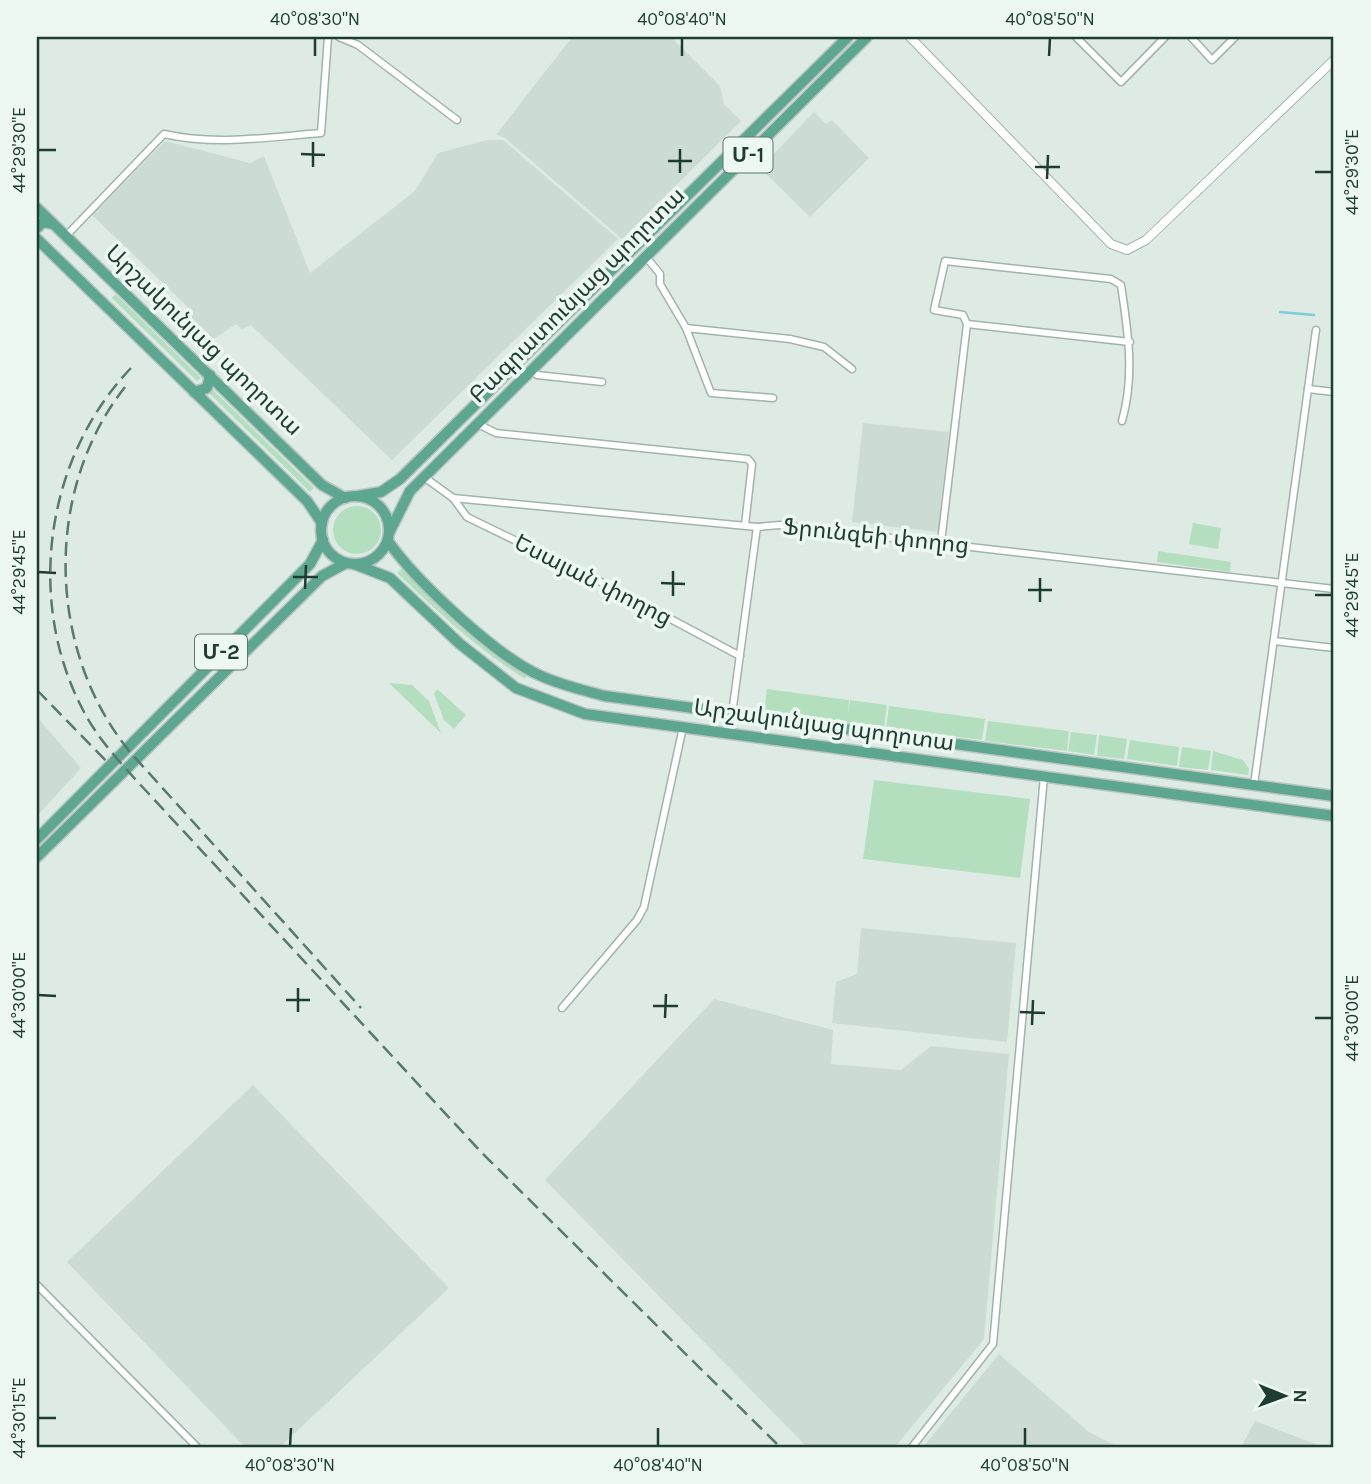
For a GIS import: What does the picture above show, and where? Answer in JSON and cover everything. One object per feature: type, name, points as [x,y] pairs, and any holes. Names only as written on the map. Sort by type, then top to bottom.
[{"type":"main road","name":"Բագրատունյաց պողոտա","points":[[358,496],[381,492],[400,480],[848,37]]},
{"type":"main road","name":"Բագրատունյաց պողոտա","points":[[388,537],[410,491],[867,37]]},
{"type":"main road","name":"Արշակունյաց պողոտա","points":[[37,208],[322,485],[345,498]]},
{"type":"main road","points":[[37,235],[43,222],[53,224]]},
{"type":"main road","name":"Արշակունյաց պողոտա","points":[[37,235],[307,501],[322,523]]},
{"type":"main road","points":[[194,391],[207,388],[210,376]]},
{"type":"main road","points":[[358,496],[377,504],[389,522],[388,537],[371,561],[350,564],[331,554],[323,540],[322,523],[330,507],[345,498],[358,496]]},
{"type":"main road","name":"Արշակունյաց պողոտա","points":[[388,537],[412,572],[507,656],[537,675],[605,696],[1334,796]]},
{"type":"main road","name":"Մ-2","points":[[37,839],[310,564],[323,540]]},
{"type":"main road","name":"Արշակունյաց պողոտա","points":[[350,564],[390,578],[498,676],[526,692],[592,715],[1334,816]]},
{"type":"main road","name":"Մ-2","points":[[37,858],[322,576],[350,564]]},
{"type":"main road","points":[[526,692],[535,688],[537,675]]},
{"type":"main road","points":[[683,727],[687,708]]},
{"type":"main road","points":[[1044,776],[1046,756]]},
{"type":"street","points":[[66,236],[164,134],[186,139],[227,141],[321,133],[328,37]]},
{"type":"street","points":[[339,37],[358,45],[457,120]]},
{"type":"street","points":[[910,37],[1111,244],[1127,250],[1146,240],[1334,60]]},
{"type":"street","points":[[1076,37],[1121,82],[1165,37]]},
{"type":"street","points":[[1191,37],[1212,60],[1235,37]]},
{"type":"street","points":[[646,257],[660,274],[660,284],[686,328],[711,393],[773,398]]},
{"type":"street","points":[[941,542],[967,324],[963,315],[934,310],[943,263],[947,260],[1111,279],[1121,285],[1130,342],[1131,382],[1122,421]]},
{"type":"street","points":[[967,324],[1130,342]]},
{"type":"street","points":[[686,328],[790,339],[824,347],[852,369]]},
{"type":"street","points":[[1254,785],[1317,330]]},
{"type":"street","points":[[533,369],[537,375],[602,382]]},
{"type":"street","points":[[1308,389],[1334,392]]},
{"type":"street","points":[[478,424],[496,433],[748,458],[752,464],[745,526]]},
{"type":"street","points":[[424,477],[453,498]]},
{"type":"street","name":"Ֆրունզեի փողոց","points":[[453,498],[757,527],[780,525],[1334,589]]},
{"type":"street","name":"Եսայան փողոց","points":[[453,498],[467,517],[740,656]]},
{"type":"street","points":[[732,714],[757,527]]},
{"type":"street","points":[[1274,641],[1334,648]]},
{"type":"street","points":[[562,1009],[645,907],[683,727]]},
{"type":"street","points":[[912,1447],[993,1345],[1044,776]]},
{"type":"street","points":[[37,1285],[197,1447]]},
{"type":"shaded area","points":[[572,37],[671,37],[720,86],[724,104],[741,121],[622,239],[504,137],[496,135]]},
{"type":"shaded area","points":[[814,112],[826,124],[832,120],[869,158],[810,217],[760,168]]},
{"type":"shaded area","points":[[488,140],[503,140],[618,239],[392,460],[251,325],[242,329],[236,324],[214,339],[187,315],[192,311],[92,215],[165,141],[250,163],[264,156],[310,273],[415,191],[438,153]]},
{"type":"shaded area","points":[[863,423],[949,432],[938,532],[852,522]]},
{"type":"shaded area","points":[[37,717],[81,768],[37,816]]},
{"type":"shaded area","points":[[861,928],[1016,943],[1007,1042],[832,1023],[836,982],[857,974]]},
{"type":"shaded area","points":[[714,999],[833,1030],[831,1064],[901,1070],[931,1046],[1009,1054],[984,1339],[895,1447],[807,1447],[545,1180]]},
{"type":"shaded area","points":[[253,1085],[449,1288],[280,1447],[245,1447],[67,1262]]},
{"type":"shaded area","points":[[999,1354],[1089,1432],[1118,1447],[923,1447]]},
{"type":"shaded area","points":[[1255,1421],[1323,1447],[1241,1447]]},
{"type":"green space","points":[[115,294],[201,378],[197,381],[112,298]]},
{"type":"green space","points":[[213,390],[314,488],[310,492],[209,393]]},
{"type":"green space","points":[[357,506],[374,513],[381,530],[374,547],[357,554],[340,547],[333,530],[340,513]]},
{"type":"green space","points":[[1193,523],[1221,528],[1218,549],[1189,544]]},
{"type":"green space","points":[[1158,551],[1231,562],[1230,572],[1157,562]]},
{"type":"green space","points":[[401,569],[489,649],[527,674],[525,679],[474,643],[443,616],[397,573]]},
{"type":"green space","points":[[389,683],[412,685],[429,701],[441,733]]},
{"type":"green space","points":[[437,689],[466,715],[454,729],[444,720],[434,694]]},
{"type":"green space","points":[[767,689],[849,700],[848,715],[850,700],[887,705],[884,727],[764,711]]},
{"type":"green space","points":[[889,706],[985,719],[982,740],[886,728]]},
{"type":"green space","points":[[988,721],[1069,731],[1067,751],[985,741]]},
{"type":"green space","points":[[1071,732],[1097,735],[1094,755],[1068,751]]},
{"type":"green space","points":[[1099,735],[1127,739],[1124,759],[1097,756]]},
{"type":"green space","points":[[1130,740],[1179,747],[1177,766],[1127,759]]},
{"type":"green space","points":[[1182,747],[1211,751],[1208,770],[1179,767]]},
{"type":"green space","points":[[1213,751],[1243,760],[1249,769],[1248,775],[1211,770]]},
{"type":"green space","points":[[874,780],[1030,799],[1020,878],[863,859]]},
{"type":"waterway","points":[[1280,312],[1314,315]]},
{"type":"railway","points":[[131,368],[102,404],[79,444],[63,487],[53,532],[50,579],[54,624],[66,669],[89,721],[136,780],[482,1153],[780,1447]]},
{"type":"railway","points":[[125,387],[98,428],[80,474],[69,522],[66,571],[70,620],[83,667],[103,712],[130,752],[361,1008]]},
{"type":"railway","points":[[37,690],[110,765]]}]
